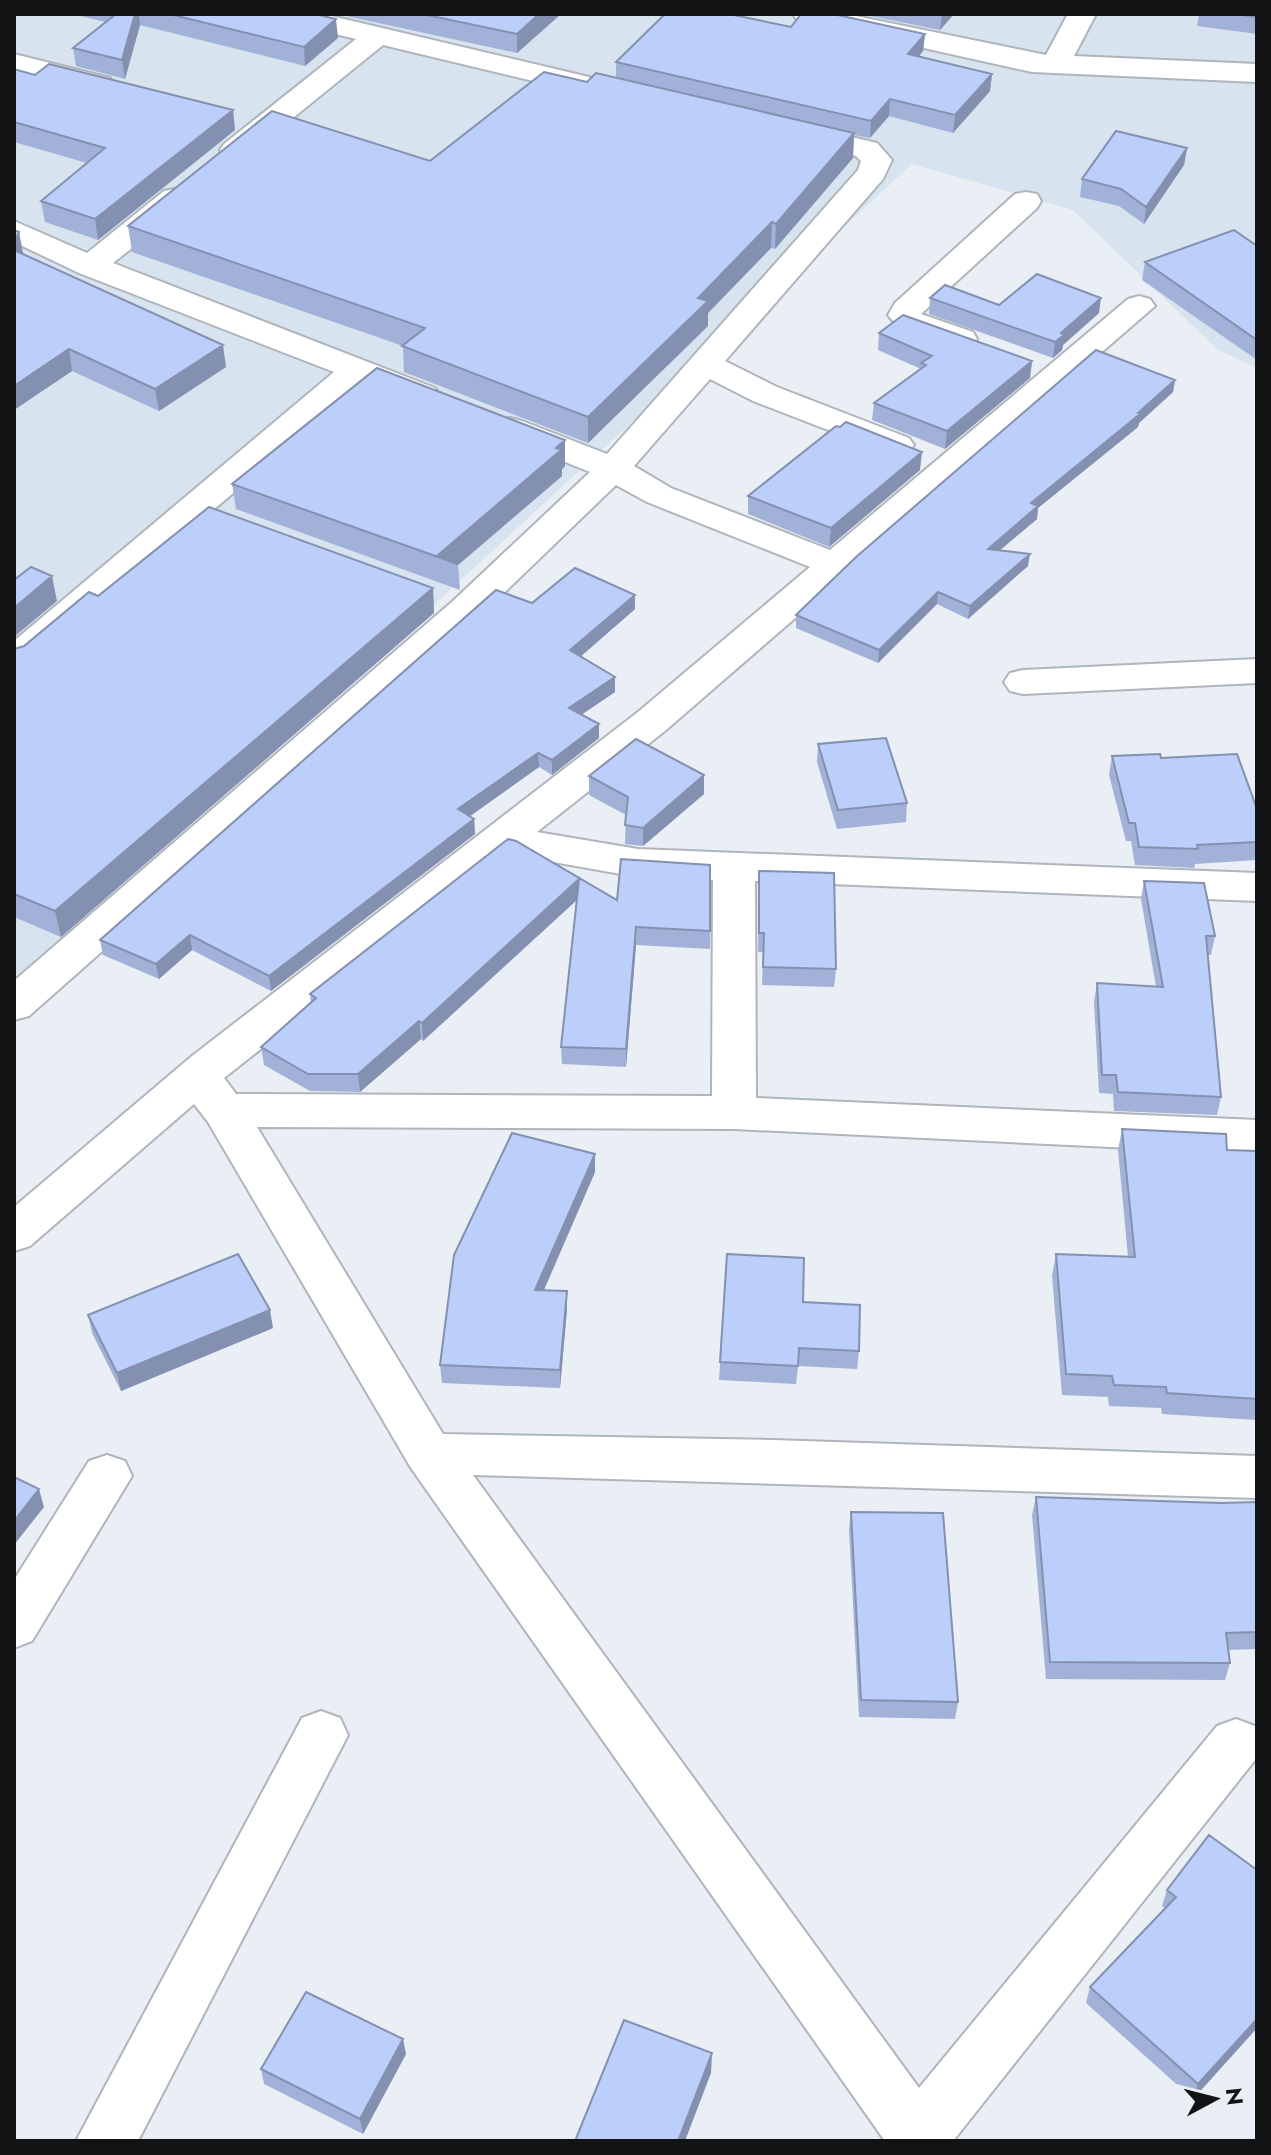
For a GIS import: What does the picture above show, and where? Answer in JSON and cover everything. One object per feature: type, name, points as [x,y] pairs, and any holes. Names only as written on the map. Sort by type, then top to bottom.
[{"type":"street","points":[[287,14],[636,96]]},
{"type":"street","points":[[807,14],[1032,63],[1257,73]]},
{"type":"street","points":[[1056,64],[1082,14]]},
{"type":"street","points":[[90,266],[377,36]]},
{"type":"street","points":[[14,63],[132,92]]},
{"type":"street","points":[[1227,72],[1257,100]]},
{"type":"street","points":[[235,119],[265,126]]},
{"type":"street","points":[[14,1005],[451,604],[613,469],[872,173],[877,160],[866,149],[759,124]]},
{"type":"street","points":[[985,347],[910,321],[904,315],[1026,201]]},
{"type":"street","points":[[14,230],[90,266],[613,469],[659,495],[836,565]]},
{"type":"street","points":[[14,1233],[210,1093],[501,839],[652,721],[952,467],[1045,369],[1139,306]]},
{"type":"street","points":[[705,364],[765,394],[952,467]]},
{"type":"street","points":[[14,661],[208,514],[358,369]]},
{"type":"street","points":[[1023,682],[1257,671]]},
{"type":"street","points":[[501,839],[638,863],[1257,887]]},
{"type":"street","points":[[734,867],[734,1113]]},
{"type":"street","points":[[210,1093],[1257,1137]]},
{"type":"street","points":[[210,1093],[429,1454],[919,2139],[1236,1743]]},
{"type":"street","points":[[429,1454],[773,1461],[1257,1477]]},
{"type":"street","points":[[14,1625],[107,1476]]},
{"type":"street","points":[[106,2141],[321,1735]]},
{"type":"shaded area","points":[[14,14],[1257,14],[1257,368],[1218,350],[1073,210],[912,164],[14,992]]},
{"type":"building","points":[[116,14],[135,14],[122,60],[73,48]]},
{"type":"building","points":[[169,14],[315,14],[336,19],[304,47]]},
{"type":"building","points":[[422,14],[539,14],[517,34]]},
{"type":"building","points":[[665,14],[729,14],[791,27],[801,14],[833,14],[925,34],[908,54],[992,74],[955,115],[890,99],[871,121],[616,62]]},
{"type":"building","points":[[49,64],[233,110],[95,219],[41,201],[105,148],[14,122],[14,69],[35,75]]},
{"type":"building","points":[[544,72],[587,82],[596,73],[854,133],[776,224],[772,222],[698,298],[708,301],[588,417],[402,346],[425,328],[128,226],[272,111],[430,161]]},
{"type":"building","points":[[1116,131],[1187,148],[1146,207],[1121,189],[1082,179]]},
{"type":"building","points":[[1234,230],[1257,246],[1257,340],[1145,262]]},
{"type":"building","points":[[14,250],[223,345],[155,389],[69,349],[14,386]]},
{"type":"building","points":[[1037,274],[1101,298],[1055,342],[930,298],[945,285],[999,305]]},
{"type":"building","points":[[903,315],[1032,361],[947,431],[874,403],[926,365],[921,363],[932,356],[879,333]]},
{"type":"building","points":[[1096,350],[1175,380],[1140,414],[1031,503],[1038,506],[988,549],[1030,554],[970,606],[938,592],[879,650],[796,615],[856,557]]},
{"type":"building","points":[[377,368],[565,440],[556,448],[561,450],[437,556],[458,564],[232,484]]},
{"type":"building","points":[[846,422],[922,452],[831,528],[748,496],[836,426],[840,427]]},
{"type":"building","points":[[209,507],[433,588],[55,911],[14,894],[14,649],[24,646],[89,592],[98,596]]},
{"type":"building","points":[[31,567],[52,576],[14,608],[14,580]]},
{"type":"building","points":[[575,568],[635,595],[570,650],[615,677],[569,708],[599,724],[552,760],[538,753],[458,809],[474,819],[269,976],[190,935],[156,964],[100,940],[496,590],[532,603]]},
{"type":"building","points":[[886,738],[907,803],[838,810],[818,744]]},
{"type":"building","points":[[636,739],[704,775],[643,828],[625,825],[628,797],[589,776]]},
{"type":"building","points":[[1160,754],[1161,758],[1237,754],[1257,809],[1257,842],[1197,845],[1198,849],[1139,847],[1135,823],[1129,823],[1112,756]]},
{"type":"building","points":[[508,839],[617,900],[621,859],[710,865],[710,931],[636,927],[626,1049],[561,1047],[579,879],[422,1023],[419,1021],[358,1074],[308,1074],[261,1047],[316,998],[310,994]]},
{"type":"building","points":[[759,871],[834,873],[836,969],[763,967],[764,933],[759,933]]},
{"type":"building","points":[[1144,881],[1204,883],[1215,936],[1206,936],[1221,1097],[1118,1092],[1116,1075],[1102,1075],[1097,983],[1163,987]]},
{"type":"building","points":[[1122,1129],[1226,1134],[1227,1150],[1257,1151],[1257,1399],[1167,1393],[1166,1387],[1114,1385],[1112,1376],[1066,1374],[1056,1254],[1135,1257]]},
{"type":"building","points":[[512,1133],[595,1154],[535,1290],[567,1291],[560,1370],[440,1365],[454,1255]]},
{"type":"building","points":[[238,1254],[270,1310],[117,1373],[88,1315]]},
{"type":"building","points":[[727,1254],[804,1258],[803,1302],[860,1305],[859,1351],[799,1348],[798,1366],[720,1362]]},
{"type":"building","points":[[14,1477],[39,1489],[14,1521]]},
{"type":"building","points":[[1036,1497],[1257,1502],[1257,1632],[1226,1633],[1230,1663],[1050,1662]]},
{"type":"building","points":[[851,1512],[943,1513],[958,1702],[861,1700]]},
{"type":"building","points":[[1209,1835],[1257,1870],[1257,2019],[1198,2084],[1090,1987],[1176,1897],[1167,1890]]},
{"type":"building","points":[[306,1992],[403,2039],[360,2119],[261,2069]]},
{"type":"building","points":[[624,2020],[712,2053],[678,2141],[575,2141]]}]
